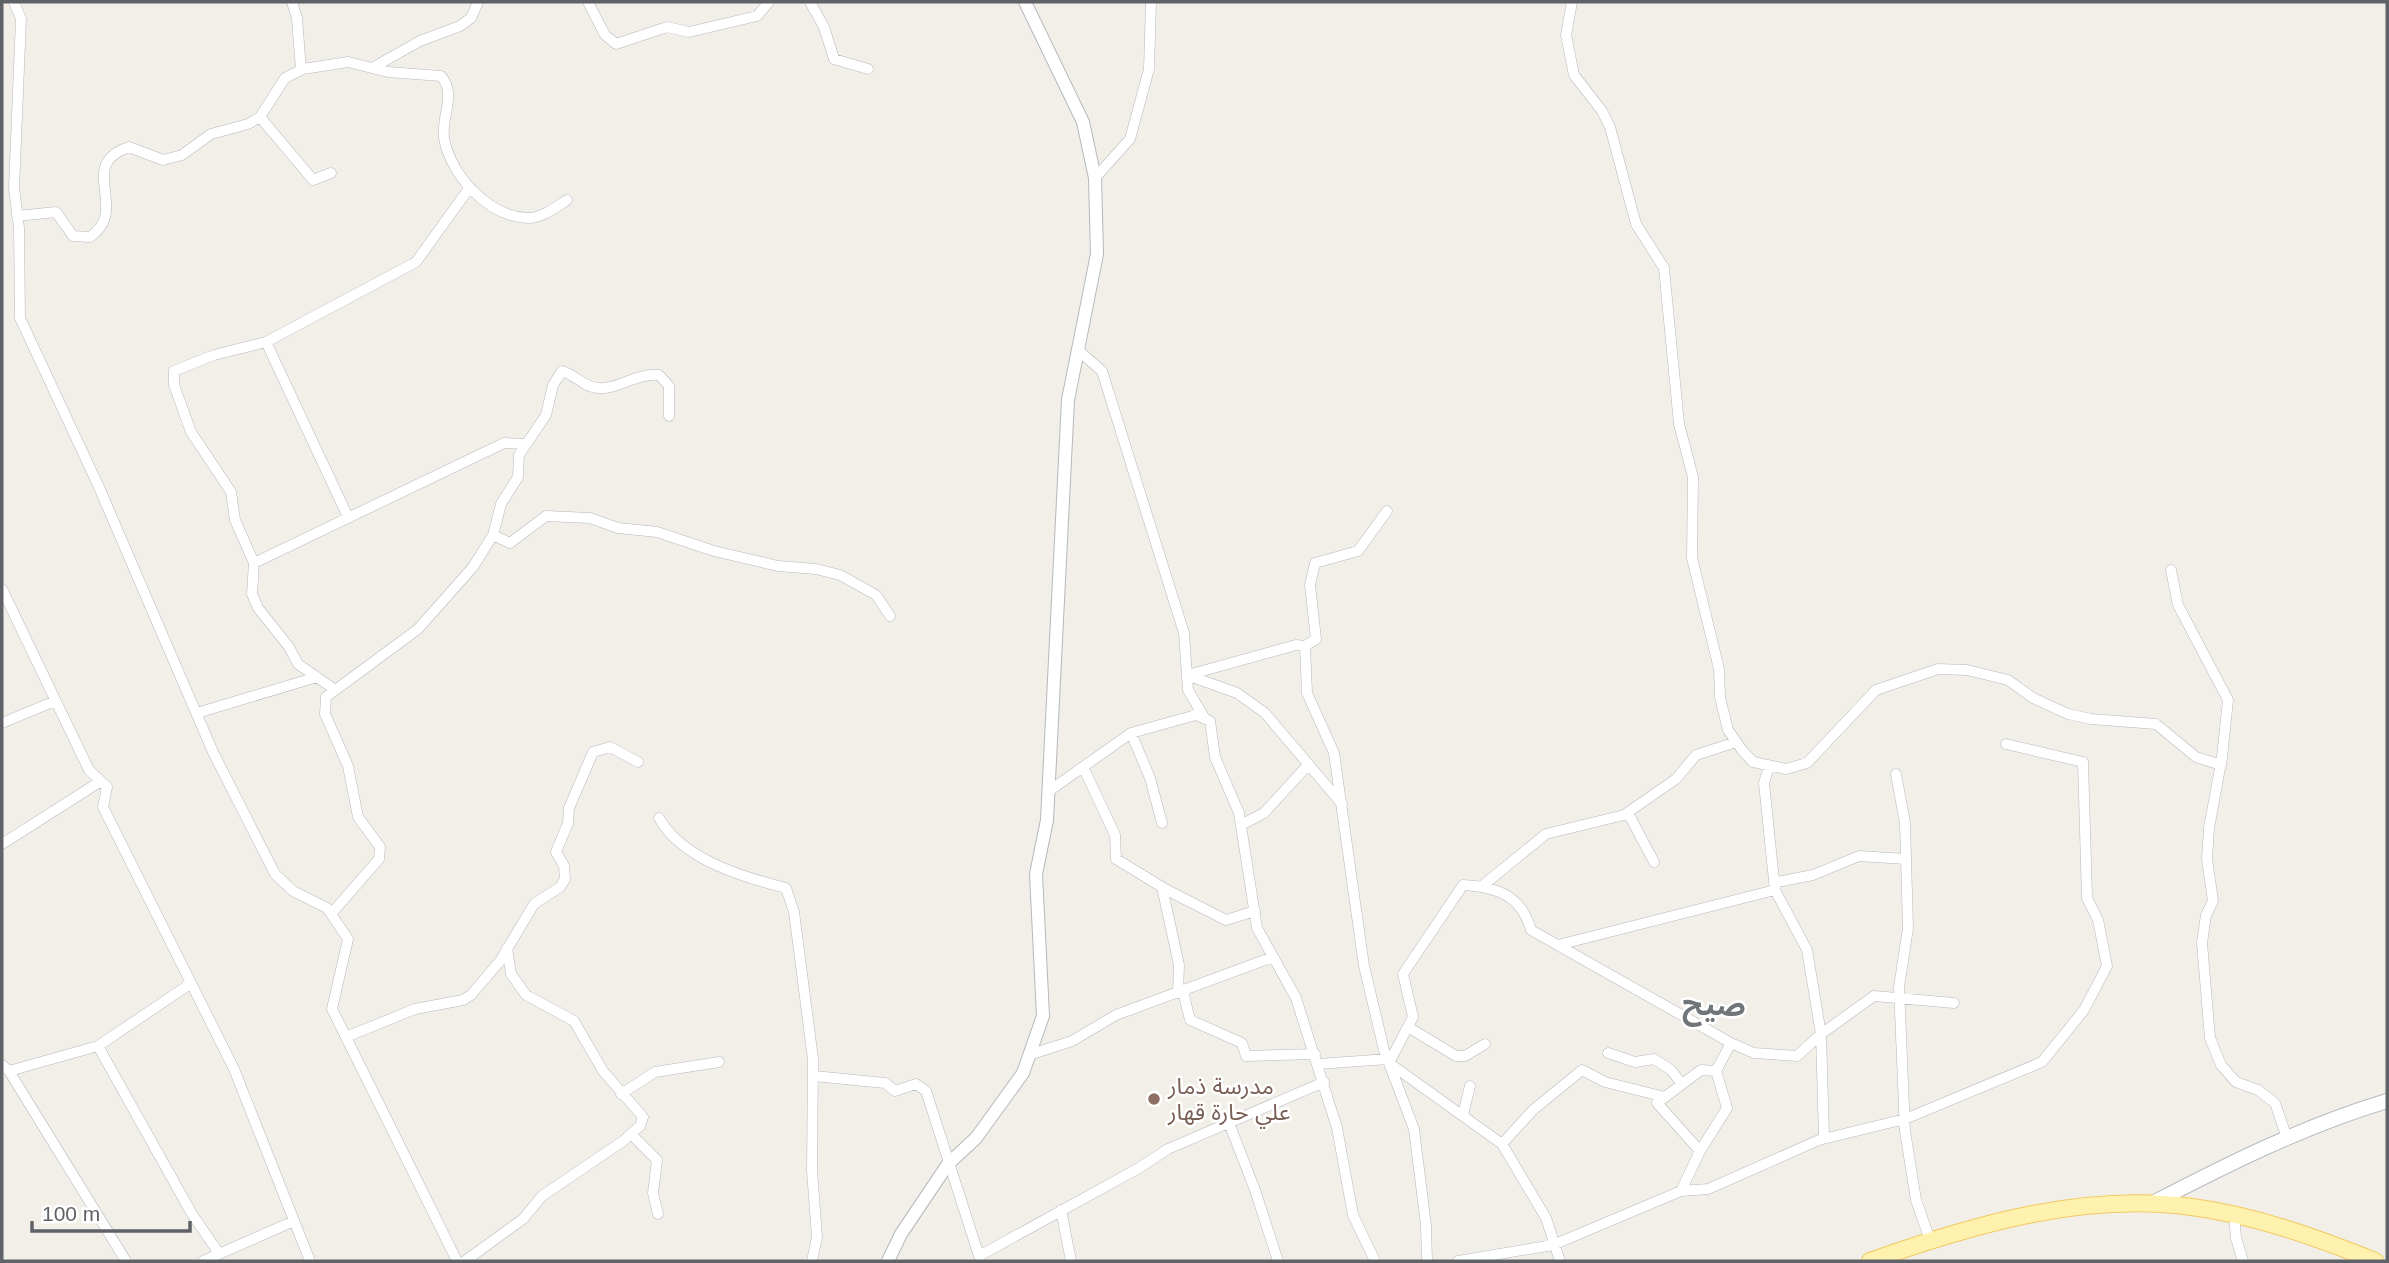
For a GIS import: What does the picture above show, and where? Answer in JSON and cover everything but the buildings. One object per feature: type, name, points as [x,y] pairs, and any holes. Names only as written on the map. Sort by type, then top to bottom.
[{"type":"main road","points":[[2151,1205],[2234,1161],[2342,1115],[2387,1101]]},
{"type":"main road","points":[[1870,1261],[1983,1224],[2110,1205],[2191,1206],[2234,1215],[2375,1261]]},
{"type":"street","points":[[14,2],[21,19],[14,188],[20,318],[98,485],[197,713],[275,874],[293,891],[327,908],[348,939],[332,1009],[457,1261]]},
{"type":"street","points":[[292,2],[298,18],[301,70]]},
{"type":"street","points":[[372,68],[420,41],[460,26],[471,18],[478,2]]},
{"type":"street","points":[[588,2],[605,36],[616,44],[667,27],[690,32],[757,16],[769,2]]},
{"type":"street","points":[[810,2],[824,27],[834,59],[868,69]]},
{"type":"street","points":[[888,1261],[901,1234],[948,1164],[976,1138],[1023,1073],[1043,1016],[1036,874],[1047,820],[1068,400],[1097,254],[1095,178],[1083,122],[1025,2]]},
{"type":"street","points":[[1095,178],[1130,139],[1149,69],[1151,2]]},
{"type":"street","points":[[1572,2],[1566,35],[1574,75],[1602,111],[1610,127],[1636,224],[1664,268],[1679,424],[1693,477],[1692,558],[1719,669],[1720,697],[1728,730],[1753,762],[1786,769],[1807,763],[1876,690],[1938,670],[1967,670],[2008,680],[2033,698],[2068,714],[2091,719],[2156,724],[2196,757],[2221,765]]},
{"type":"street","points":[[17,216],[56,212],[73,236],[90,237],[107,214],[103,170],[114,154],[129,147],[163,160],[173,158],[218,130],[233,129],[260,117],[285,79],[301,70],[348,62],[372,68],[437,74],[445,79],[449,92],[443,131],[446,149],[457,172],[470,187],[499,208],[530,218],[567,200]]},
{"type":"street","points":[[260,117],[313,180],[331,173]]},
{"type":"street","points":[[334,689],[298,664],[289,647],[258,608],[251,594],[254,563],[235,520],[231,492],[191,432],[174,385],[174,371],[214,355],[265,342],[416,262],[470,187]]},
{"type":"street","points":[[265,342],[348,517]]},
{"type":"street","points":[[1078,350],[1102,371],[1184,633],[1188,690],[1205,719]]},
{"type":"street","points":[[331,914],[380,854],[378,841],[358,817],[348,766],[325,714],[326,698],[334,689],[374,664],[418,629],[473,567],[493,535],[501,504],[518,477],[516,462],[546,415],[553,385],[562,371],[579,383],[597,388],[637,376],[659,375],[669,386],[668,416]]},
{"type":"street","points":[[254,563],[504,443],[526,444]]},
{"type":"street","points":[[1187,675],[1296,645],[1305,646],[1316,639],[1310,585],[1315,563],[1358,551],[1387,511]]},
{"type":"street","points":[[493,535],[510,543],[546,516],[559,514],[590,518],[618,528],[657,532],[752,560],[840,575],[876,595],[890,616]]},
{"type":"street","points":[[2171,570],[2178,605],[2228,700],[2221,765],[2208,828],[2207,859],[2213,901],[2206,915],[2202,943],[2210,1038],[2221,1065],[2236,1082],[2258,1090],[2275,1103],[2287,1138]]},
{"type":"street","points":[[2,589],[89,770],[107,787],[103,807],[234,1069],[310,1261]]},
{"type":"street","points":[[1305,646],[1307,693],[1334,753],[1364,966],[1388,1061],[1414,1129],[1426,1225],[1427,1261]]},
{"type":"street","points":[[1187,675],[1237,693],[1265,713],[1342,804]]},
{"type":"street","points":[[197,713],[317,677]]},
{"type":"street","points":[[2,723],[55,701]]},
{"type":"street","points":[[1049,790],[1131,733],[1196,715],[1210,721],[1215,757],[1241,825],[1257,928],[1296,998],[1338,1128],[1353,1215],[1375,1261]]},
{"type":"street","points":[[1131,733],[1150,778],[1162,823]]},
{"type":"street","points":[[1482,886],[1546,834],[1628,813],[1676,779],[1696,755],[1736,742]]},
{"type":"street","points":[[1458,1261],[1553,1245],[1681,1191],[1708,1189],[1824,1138],[1905,1119],[2042,1062],[2084,1010],[2108,966],[2098,920],[2087,898],[2083,762],[2006,744]]},
{"type":"street","points":[[346,1037],[429,1005],[463,1000],[482,985],[534,904],[556,891],[565,879],[564,866],[556,852],[568,824],[569,808],[593,752],[610,747],[638,762]]},
{"type":"street","points":[[1241,825],[1264,813],[1308,765]]},
{"type":"street","points":[[1769,765],[1765,783],[1776,886],[1807,950],[1821,1034],[1824,1138]]},
{"type":"street","points":[[1084,768],[1115,835],[1116,859],[1160,886],[1226,920],[1255,911]]},
{"type":"street","points":[[1896,774],[1905,823],[1908,928],[1900,998],[1905,1119],[1916,1200],[1930,1240]]},
{"type":"street","points":[[2,844],[101,781]]},
{"type":"street","points":[[1628,813],[1654,862]]},
{"type":"street","points":[[659,818],[674,838],[716,864],[753,880],[786,888],[794,912],[814,1076],[812,1171],[817,1237],[812,1261]]},
{"type":"street","points":[[1558,944],[1776,886],[1813,875],[1859,856],[1906,859]]},
{"type":"street","points":[[1388,1061],[1413,1017],[1403,974],[1463,885],[1482,886],[1507,895],[1526,913],[1531,930],[1731,1043],[1754,1053],[1797,1056],[1821,1034],[1874,996],[1954,1003]]},
{"type":"street","points":[[1160,886],[1179,965],[1180,992],[1190,1020],[1242,1043],[1247,1056],[1388,1061],[1502,1144],[1546,1218],[1560,1261]]},
{"type":"street","points":[[465,1261],[523,1219],[542,1196],[631,1134],[640,1126],[643,1117],[621,1094],[573,1021],[526,995],[512,974],[508,948]]},
{"type":"street","points":[[1029,1055],[1072,1041],[1116,1015],[1273,957]]},
{"type":"street","points":[[126,1261],[5,1068],[98,1045],[190,984]]},
{"type":"street","points":[[1408,1027],[1456,1056],[1465,1056],[1485,1044]]},
{"type":"street","points":[[1681,1191],[1700,1150],[1727,1108],[1716,1071],[1731,1043]]},
{"type":"street","points":[[98,1045],[192,1214],[218,1252]]},
{"type":"street","points":[[1608,1053],[1635,1062],[1654,1059],[1671,1070],[1682,1084]]},
{"type":"street","points":[[621,1094],[655,1072],[719,1062]]},
{"type":"street","points":[[1502,1144],[1534,1110],[1582,1070],[1605,1082],[1665,1097]]},
{"type":"street","points":[[1700,1150],[1657,1103],[1701,1070],[1716,1071]]},
{"type":"street","points":[[814,1076],[885,1083],[895,1091],[916,1084],[926,1091],[979,1256],[1139,1168],[1168,1149],[1324,1082]]},
{"type":"street","points":[[1462,1115],[1470,1086]]},
{"type":"street","points":[[1229,1123],[1278,1261]]},
{"type":"street","points":[[631,1134],[657,1160],[653,1194],[658,1214]]},
{"type":"street","points":[[1061,1210],[1071,1261]]},
{"type":"street","points":[[2234,1215],[2236,1238],[2243,1261]]},
{"type":"street","points":[[204,1261],[218,1252],[294,1221]]},
{"type":"place","name":"مدرسة ذمار علي حارة قهار","points":[[1154,1099]]},
{"type":"district","name":"صيح","points":[[1714,1004]]}]
